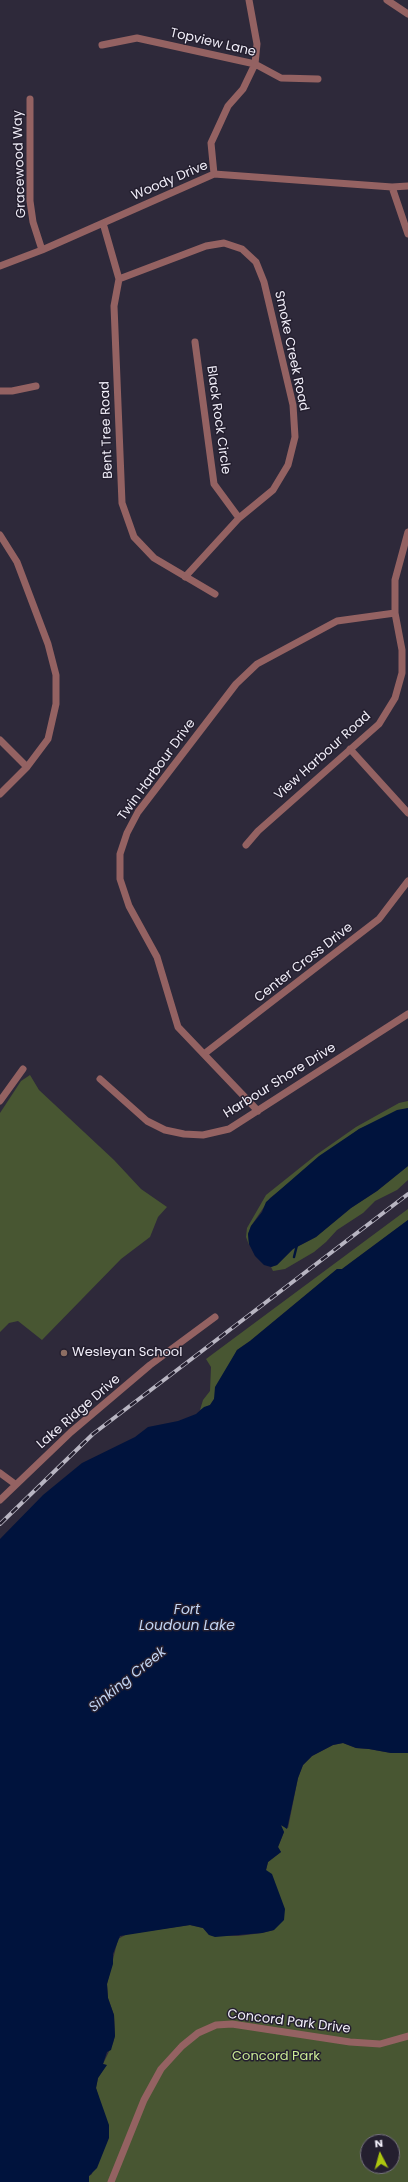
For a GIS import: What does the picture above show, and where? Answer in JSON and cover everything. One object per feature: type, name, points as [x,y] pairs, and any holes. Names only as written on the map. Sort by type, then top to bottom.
[{"type":"street","points":[[214,174],[211,143],[228,106],[243,89],[255,64],[257,44],[249,0]]},
{"type":"street","points":[[387,0],[408,14]]},
{"type":"street","name":"Topview Lane","points":[[102,45],[137,38],[255,64],[280,78],[318,79]]},
{"type":"street","name":"Gracewood Way","points":[[30,99],[30,201],[33,222],[42,250]]},
{"type":"street","name":"Woody Drive","points":[[0,266],[42,250],[214,174],[392,188],[408,186]]},
{"type":"street","points":[[392,188],[408,234]]},
{"type":"street","name":"Bent Tree Road","points":[[103,223],[119,279],[114,306],[122,503],[134,537],[154,558],[215,594]]},
{"type":"street","name":"Smoke Creek Road","points":[[119,279],[206,246],[224,244],[242,249],[256,262],[264,282],[293,405],[295,437],[288,465],[273,490],[239,518],[185,577]]},
{"type":"street","name":"Black Rock Circle","points":[[195,342],[214,484],[239,518]]},
{"type":"street","points":[[0,391],[12,391],[36,386]]},
{"type":"street","name":"View Harbour Road","points":[[246,845],[258,831],[379,724],[395,698],[402,673],[402,650],[395,614],[395,580],[408,532]]},
{"type":"street","points":[[0,535],[17,562],[48,644],[56,675],[56,704],[48,739],[27,767],[0,794]]},
{"type":"street","name":"Twin Harbour Drive","points":[[258,1111],[178,1027],[157,957],[129,906],[120,879],[120,854],[127,833],[138,812],[236,684],[257,664],[337,621],[395,614]]},
{"type":"street","points":[[0,740],[27,767]]},
{"type":"street","points":[[350,749],[408,813]]},
{"type":"street","name":"Center Cross Drive","points":[[204,1054],[379,919],[408,881]]},
{"type":"street","name":"Harbour Shore Drive","points":[[100,1079],[147,1121],[165,1130],[184,1134],[203,1135],[229,1129],[408,1014]]},
{"type":"street","points":[[0,1101],[23,1069]]},
{"type":"street","name":"Lake Ridge Drive","points":[[0,1500],[71,1432],[150,1365],[215,1317]]},
{"type":"street","points":[[0,1473],[15,1484]]},
{"type":"street","name":"Concord Park Drive","points":[[111,2182],[144,2100],[161,2069],[182,2046],[198,2033],[216,2025],[232,2024],[350,2042],[380,2044],[408,2036]]},
{"type":"green space","points":[[30,1075],[39,1090],[114,1160],[141,1189],[167,1207],[158,1217],[150,1237],[121,1259],[42,1340],[18,1321],[9,1323],[0,1332],[0,1113],[21,1081]]},
{"type":"green space","points":[[408,1101],[408,1108],[359,1129],[270,1198],[251,1226],[248,1234],[249,1245],[246,1237],[247,1228],[266,1195],[316,1155],[356,1127],[399,1103]]},
{"type":"green space","points":[[408,1166],[408,1180],[397,1190],[375,1201],[363,1213],[337,1230],[314,1252],[285,1269],[273,1271],[271,1267],[277,1265],[293,1249],[316,1237],[351,1208],[377,1191]]},
{"type":"green space","points":[[408,1209],[408,1220],[342,1269],[337,1269],[237,1350],[214,1399],[210,1405],[200,1410],[203,1400],[210,1391],[211,1367],[206,1359]]},
{"type":"green space","name":"Concord Park","points":[[343,1743],[356,1748],[391,1753],[408,1753],[408,2182],[89,2182],[89,2176],[92,2174],[99,2098],[96,2088],[98,2078],[106,2065],[103,2064],[115,2036],[114,2015],[108,1998],[107,1984],[118,1939],[127,1934],[190,1925],[203,1928],[209,1935],[238,1936],[274,1930],[266,1870],[268,1862],[281,1852],[278,1847],[284,1832],[280,1825],[288,1828],[298,1778],[303,1765],[312,1756],[333,1745]]},
{"type":"water","points":[[408,1108],[408,1166],[377,1191],[351,1208],[316,1237],[293,1249],[277,1265],[271,1267],[264,1265],[255,1256],[249,1244],[248,1234],[251,1226],[262,1212],[266,1202],[319,1156],[359,1129],[397,1110]]},
{"type":"water","name":"Fort Loudoun Lake","points":[[408,1220],[408,1753],[391,1753],[356,1748],[343,1743],[333,1745],[312,1756],[303,1765],[298,1778],[287,1829],[281,1825],[284,1832],[278,1847],[281,1852],[268,1862],[266,1870],[272,1874],[285,1909],[284,1920],[274,1930],[262,1933],[215,1937],[209,1935],[203,1928],[190,1925],[120,1936],[113,1954],[113,1964],[107,1984],[108,1998],[114,2015],[115,2036],[111,2050],[107,2052],[103,2064],[107,2065],[98,2078],[96,2088],[109,2125],[109,2138],[97,2168],[89,2176],[89,2182],[0,2182],[0,1539],[43,1495],[82,1463],[135,1437],[148,1427],[178,1421],[196,1414],[204,1407],[210,1405],[214,1399],[215,1387],[237,1350],[337,1269],[342,1269]]},
{"type":"waterway","points":[[294,1257],[297,1245]]},
{"type":"railway","points":[[0,1524],[93,1434],[408,1194]]},
{"type":"place","name":"Wesleyan School","points":[[64,1353]]},
{"type":"water label","name":"Sinking Creek","points":[[128,1680]]}]
